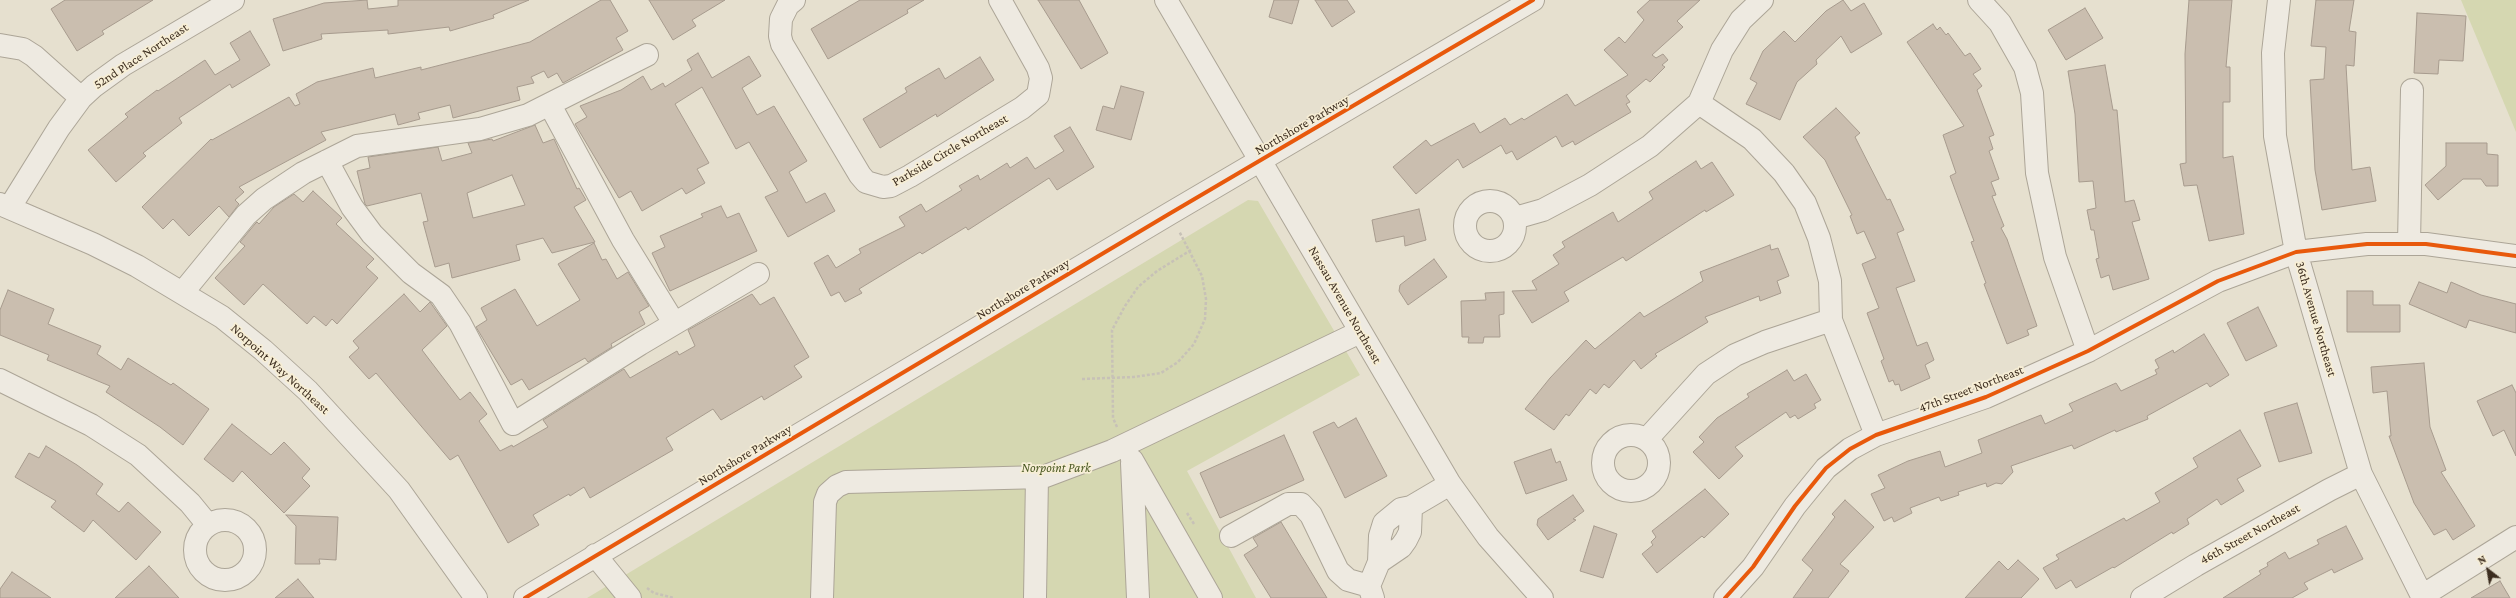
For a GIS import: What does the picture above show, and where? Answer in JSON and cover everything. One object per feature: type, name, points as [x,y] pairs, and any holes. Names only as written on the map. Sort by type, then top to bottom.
[{"type":"street","name":"52nd Place Northeast","points":[[5,205],[59,128],[82,98],[94,86],[123,65],[233,0]]},
{"type":"street","name":"Parkside Circle Northeast","points":[[794,0],[788,5],[781,19],[780,36],[782,44],[860,175],[866,182],[883,187],[891,186],[910,176],[1022,108],[1038,95],[1041,78],[1038,68],[1000,0]]},
{"type":"street","name":"Nassau Avenue Northeast","points":[[1166,0],[1262,160],[1360,332],[1450,484],[1488,538],[1542,598]]},
{"type":"street","name":"Northshore Parkway","points":[[525,598],[1169,214],[1533,0]]},
{"type":"street","points":[[1515,218],[1542,210],[1590,185],[1650,146],[1699,103],[1722,50],[1741,20],[1762,0]]},
{"type":"street","points":[[1979,0],[2000,22],[2025,67],[2032,93],[2037,173],[2055,257],[2088,350]]},
{"type":"street","name":"36th Avenue Northeast","points":[[2279,0],[2273,53],[2275,136],[2296,252],[2361,474],[2422,597]]},
{"type":"street","points":[[0,45],[23,49],[34,56],[82,98]]},
{"type":"street","points":[[183,292],[246,216],[264,199],[303,173],[357,146],[480,129],[528,115],[647,55]]},
{"type":"street","points":[[2409,243],[2412,90]]},
{"type":"street","points":[[1699,103],[1752,139],[1784,173],[1805,203],[1819,238],[1830,281],[1831,320],[1876,435]]},
{"type":"street","points":[[550,105],[623,240],[674,323]]},
{"type":"street","points":[[328,161],[352,207],[372,234],[411,273],[441,295],[460,323],[513,424],[674,323],[758,274]]},
{"type":"street","name":"Norpoint Way Northeast","points":[[5,205],[106,250],[183,292],[222,317],[263,350],[308,391],[349,433],[399,490],[476,598]]},
{"type":"street","name":"47th Street Northeast","points":[[1725,598],[1753,567],[1794,506],[1826,468],[1850,449],[1876,435],[1986,397],[2088,350],[2218,282],[2296,252],[2367,244],[2409,243],[2516,256]]},
{"type":"street","points":[[1647,439],[1706,374],[1735,355],[1765,342],[1831,320]]},
{"type":"street","points":[[822,598],[825,502],[828,494],[837,486],[846,482],[1043,477],[1131,451],[1360,332]]},
{"type":"street","points":[[0,380],[90,424],[138,456],[190,503],[208,525]]},
{"type":"street","points":[[1131,451],[1138,598]]},
{"type":"street","points":[[1131,451],[1211,598]]},
{"type":"street","name":"46th Street Northeast","points":[[2142,598],[2209,557],[2329,490],[2361,474]]},
{"type":"street","points":[[1035,598],[1037,476]]},
{"type":"street","points":[[1231,536],[1288,504],[1301,504],[1312,515],[1338,571],[1348,580],[1371,592],[1378,562],[1401,547],[1410,532],[1411,508],[1450,484]]},
{"type":"street","points":[[2422,597],[2516,537]]},
{"type":"street","points":[[595,555],[630,598]]},
{"type":"path","points":[[1082,379],[1134,377],[1161,373],[1178,362],[1194,344],[1205,319],[1206,299],[1202,276],[1191,250],[1169,214]]},
{"type":"green space","points":[[2461,0],[2516,0],[2516,132]]},
{"type":"green space","name":"Norpoint Park","points":[[1248,200],[1258,201],[1360,375],[1187,471],[1256,598],[587,598]]},
{"type":"building","points":[[65,0],[153,0],[102,31],[104,34],[77,51],[51,9]]},
{"type":"building","points":[[367,0],[368,9],[398,6],[398,0],[529,0],[493,15],[494,18],[450,31],[449,27],[388,34],[388,30],[321,34],[322,39],[283,51],[273,19],[324,3]]},
{"type":"building","points":[[601,0],[610,0],[628,31],[616,38],[623,50],[563,83],[557,73],[548,78],[544,71],[531,77],[534,83],[517,87],[520,100],[453,118],[450,105],[418,113],[420,119],[398,125],[395,114],[321,132],[326,140],[239,187],[244,192],[235,200],[239,204],[229,217],[219,206],[189,236],[173,219],[163,229],[142,207],[211,139],[212,140],[289,97],[295,106],[300,104],[296,94],[317,82],[373,68],[375,78],[421,67],[421,70],[530,42]]},
{"type":"building","points":[[649,0],[725,0],[692,20],[696,26],[673,40]]},
{"type":"building","points":[[860,0],[924,0],[907,10],[908,13],[828,59],[811,29]]},
{"type":"building","points":[[1038,0],[1079,0],[1108,53],[1081,69]]},
{"type":"building","points":[[1274,0],[1299,0],[1292,24],[1269,17]]},
{"type":"building","points":[[1315,0],[1347,0],[1355,12],[1332,27]]},
{"type":"building","points":[[1650,0],[1700,0],[1677,21],[1683,27],[1652,55],[1656,58],[1663,54],[1668,60],[1662,65],[1665,67],[1650,82],[1646,79],[1626,96],[1630,102],[1626,104],[1631,112],[1575,145],[1573,141],[1562,147],[1556,136],[1517,160],[1512,151],[1506,154],[1501,145],[1463,168],[1458,159],[1416,194],[1393,167],[1426,140],[1431,146],[1474,123],[1480,133],[1505,118],[1510,125],[1522,118],[1524,120],[1567,94],[1575,106],[1628,75],[1604,50],[1619,37],[1625,43],[1644,20],[1637,12]]},
{"type":"building","points":[[1843,0],[1851,11],[1864,3],[1882,34],[1851,53],[1841,36],[1816,60],[1817,64],[1797,82],[1780,120],[1746,104],[1757,83],[1750,79],[1763,51],[1784,31],[1795,42],[1826,11]]},
{"type":"building","points":[[2189,0],[2232,0],[2226,67],[2230,67],[2230,102],[2223,102],[2223,158],[2233,156],[2244,234],[2209,241],[2197,185],[2184,186],[2180,164],[2186,163],[2185,54]]},
{"type":"building","points":[[2316,0],[2354,0],[2349,31],[2356,32],[2354,66],[2346,65],[2352,170],[2370,167],[2376,201],[2322,210],[2315,170],[2310,80],[2324,79],[2326,47],[2311,46]]},
{"type":"building","points":[[2085,8],[2103,38],[2066,60],[2048,30]]},
{"type":"building","points":[[2417,13],[2466,16],[2463,61],[2439,60],[2438,74],[2414,73]]},
{"type":"building","points":[[1933,24],[1937,30],[1940,27],[1946,35],[1948,33],[1965,56],[1970,53],[1981,69],[1973,74],[1982,86],[1977,90],[1994,135],[1989,137],[1993,149],[1989,151],[1999,179],[1991,182],[1996,195],[1992,196],[2004,226],[2001,228],[2007,239],[2037,326],[2027,330],[2029,335],[2007,344],[1984,284],[1986,283],[1971,242],[1974,241],[1950,176],[1956,173],[1943,135],[1964,126],[1907,42]]},
{"type":"building","points":[[250,31],[270,65],[232,88],[230,84],[179,118],[182,123],[143,153],[146,156],[116,182],[88,150],[128,117],[125,114],[157,90],[158,91],[205,60],[215,75],[240,60],[230,43]]},
{"type":"building","points":[[698,53],[712,78],[749,56],[761,76],[742,88],[757,115],[774,106],[807,161],[789,172],[806,203],[825,193],[835,211],[788,237],[765,197],[778,191],[749,142],[736,149],[702,87],[675,104],[709,163],[697,169],[705,183],[686,194],[682,188],[642,211],[631,191],[619,198],[575,124],[587,117],[580,106],[621,90],[643,76],[651,90],[663,83],[665,87],[692,70],[687,60]]},
{"type":"building","points":[[980,57],[994,80],[937,117],[936,114],[880,148],[863,119],[907,92],[905,88],[939,68],[945,79]]},
{"type":"building","points":[[2105,65],[2113,110],[2117,110],[2125,202],[2134,200],[2140,220],[2132,222],[2149,279],[2113,290],[2109,275],[2101,278],[2096,259],[2099,258],[2094,230],[2091,230],[2087,210],[2096,208],[2093,181],[2079,182],[2075,114],[2068,71]]},
{"type":"building","points":[[1121,86],[1144,92],[1131,140],[1096,130],[1103,106],[1114,109]]},
{"type":"building","points":[[1836,108],[1860,133],[1855,137],[1887,200],[1890,199],[1904,230],[1897,233],[1915,281],[1896,288],[1917,346],[1927,342],[1934,360],[1925,365],[1930,378],[1901,391],[1899,384],[1895,385],[1893,380],[1889,382],[1881,361],[1884,359],[1867,313],[1879,308],[1862,264],[1876,258],[1864,231],[1857,234],[1850,216],[1852,215],[1825,160],[1803,137]]},
{"type":"building","points":[[535,125],[543,143],[554,139],[577,189],[579,188],[586,200],[574,207],[595,242],[552,253],[543,238],[516,245],[520,260],[452,278],[449,263],[435,267],[423,222],[428,221],[421,193],[367,206],[365,204],[357,171],[370,168],[368,157],[438,147],[442,161],[472,153],[468,143],[492,139],[493,141]],"holes":[[[512,175],[525,205],[473,218],[467,193]]]},
{"type":"building","points":[[1070,127],[1094,167],[1057,190],[1049,178],[968,230],[966,227],[922,254],[920,252],[859,289],[862,293],[845,302],[839,292],[831,296],[814,263],[828,255],[836,268],[861,253],[859,249],[905,226],[899,217],[921,204],[926,212],[962,190],[959,186],[978,175],[980,180],[1007,163],[1010,168],[1027,157],[1035,169],[1064,151],[1054,136]]},
{"type":"building","points":[[2446,143],[2487,143],[2487,154],[2498,155],[2498,186],[2486,186],[2481,179],[2463,179],[2438,200],[2425,185],[2446,166]]},
{"type":"building","points":[[1696,161],[1701,169],[1712,162],[1734,195],[1706,212],[1705,210],[1626,261],[1623,257],[1564,292],[1569,301],[1532,323],[1512,291],[1537,290],[1532,281],[1559,264],[1553,255],[1565,247],[1562,242],[1613,212],[1618,222],[1653,199],[1649,192]]},
{"type":"building","points":[[313,191],[342,218],[336,224],[374,259],[366,267],[378,278],[337,324],[332,319],[326,326],[314,316],[307,324],[263,284],[244,305],[215,278],[245,246],[240,242],[257,222],[259,224],[274,207],[294,194],[303,202]]},
{"type":"building","points":[[721,206],[727,218],[739,213],[757,251],[670,291],[652,253],[665,247],[660,236],[703,217],[701,214]]},
{"type":"building","points":[[1419,209],[1426,240],[1405,246],[1404,236],[1376,242],[1372,220]]},
{"type":"building","points":[[594,243],[602,260],[606,259],[617,279],[628,272],[649,306],[639,312],[645,324],[611,344],[612,347],[588,362],[585,358],[529,390],[522,379],[511,385],[476,327],[487,320],[481,308],[515,289],[537,326],[580,300],[558,264]]},
{"type":"building","points":[[1770,245],[1771,250],[1778,248],[1789,276],[1777,281],[1781,293],[1760,301],[1759,296],[1705,317],[1708,322],[1655,354],[1657,356],[1641,369],[1634,360],[1609,388],[1604,384],[1596,394],[1590,389],[1569,416],[1566,414],[1554,430],[1525,409],[1550,378],[1586,340],[1595,349],[1640,312],[1644,317],[1703,281],[1700,272]]},
{"type":"building","points":[[1434,259],[1447,277],[1408,305],[1399,291],[1400,285]]},
{"type":"building","points":[[2419,282],[2447,293],[2451,282],[2481,295],[2516,304],[2516,333],[2469,320],[2466,328],[2409,304]]},
{"type":"building","points":[[8,290],[54,309],[48,324],[101,346],[97,354],[121,370],[128,358],[171,385],[173,383],[209,409],[183,445],[160,427],[106,392],[110,386],[47,360],[49,355],[0,335],[0,310]]},
{"type":"building","points":[[2347,291],[2373,291],[2373,305],[2400,305],[2400,332],[2347,332]]},
{"type":"building","points":[[1504,292],[1504,314],[1499,315],[1500,337],[1484,337],[1483,343],[1468,343],[1469,337],[1462,337],[1461,301],[1486,300],[1485,293]]},
{"type":"building","points":[[404,294],[420,312],[430,302],[447,326],[422,350],[460,400],[470,392],[487,414],[479,421],[500,451],[512,445],[513,447],[548,427],[543,420],[624,369],[630,378],[677,351],[679,355],[695,346],[688,330],[752,294],[760,305],[774,297],[809,357],[794,366],[802,377],[764,400],[762,396],[721,420],[713,409],[666,438],[673,450],[590,498],[584,487],[570,496],[569,494],[533,515],[539,525],[508,543],[458,455],[450,460],[376,373],[369,379],[349,357],[359,348],[353,341]]},
{"type":"building","points":[[2258,307],[2277,346],[2246,361],[2227,323]]},
{"type":"building","points":[[2204,334],[2229,375],[2210,387],[2207,383],[2147,416],[2148,419],[2116,432],[2115,430],[2074,449],[2072,445],[2011,466],[2013,472],[2002,484],[1996,483],[1987,487],[1986,483],[1958,492],[1959,495],[1941,501],[1939,497],[1910,508],[1912,513],[1894,522],[1892,517],[1884,521],[1871,494],[1885,488],[1878,475],[1908,461],[1940,451],[1945,467],[1982,453],[1978,440],[2041,415],[2045,424],[2073,411],[2069,404],[2116,383],[2121,391],[2157,374],[2155,370],[2159,368],[2155,360],[2173,350],[2174,353]]},
{"type":"building","points":[[2424,363],[2430,427],[2446,470],[2441,472],[2475,526],[2453,540],[2446,529],[2434,535],[2414,503],[2389,436],[2391,436],[2387,391],[2373,393],[2371,367]]},
{"type":"building","points":[[1787,370],[1794,381],[1806,374],[1821,400],[1814,404],[1816,408],[1798,419],[1795,415],[1790,418],[1786,412],[1735,447],[1743,456],[1719,479],[1693,452],[1704,442],[1699,437],[1717,418],[1749,397],[1747,394]]},
{"type":"building","points":[[2512,385],[2516,393],[2516,456],[2504,430],[2493,436],[2477,401]]},
{"type":"building","points":[[2297,403],[2312,453],[2279,462],[2264,413]]},
{"type":"building","points":[[1356,418],[1387,476],[1345,498],[1313,432],[1334,422],[1338,428]]},
{"type":"building","points":[[232,424],[271,455],[284,442],[310,469],[302,478],[310,486],[284,513],[242,471],[233,482],[204,459]]},
{"type":"building","points":[[2240,430],[2261,466],[2237,479],[2244,491],[2221,505],[2217,499],[2187,519],[2189,524],[2173,534],[2172,532],[2114,568],[2113,567],[2076,588],[2071,580],[2056,589],[2043,568],[2059,559],[2056,555],[2124,518],[2126,521],[2160,502],[2155,493],[2198,467],[2193,458]]},
{"type":"building","points":[[1284,435],[1304,480],[1220,518],[1200,473]]},
{"type":"building","points":[[46,446],[77,465],[103,484],[96,494],[119,512],[128,502],[161,532],[136,560],[93,520],[84,532],[51,507],[56,501],[15,477],[29,453],[39,458]]},
{"type":"building","points":[[1551,449],[1556,463],[1560,461],[1567,480],[1526,494],[1514,462]]},
{"type":"building","points":[[1705,489],[1729,514],[1704,538],[1702,536],[1657,573],[1642,554],[1653,545],[1651,542],[1656,537],[1652,531]]},
{"type":"building","points":[[1573,495],[1584,511],[1573,519],[1576,520],[1548,540],[1537,525],[1538,519]]},
{"type":"building","points":[[1845,500],[1874,527],[1840,564],[1849,571],[1828,598],[1793,598],[1813,570],[1802,560],[1835,517],[1832,514]]},
{"type":"building","points":[[286,515],[338,517],[336,560],[319,559],[320,564],[295,564],[296,526]]},
{"type":"building","points":[[1281,522],[1327,598],[1271,598],[1244,555],[1258,546],[1253,538]]},
{"type":"building","points":[[1594,526],[1617,534],[1603,578],[1580,571]]},
{"type":"building","points":[[2346,526],[2363,559],[2334,573],[2332,569],[2304,583],[2308,589],[2292,598],[2223,598],[2261,574],[2259,571],[2268,566],[2267,563],[2285,552],[2289,559],[2319,544],[2317,540]]},
{"type":"building","points":[[2018,560],[2039,579],[2021,598],[1965,598],[1999,561],[2008,570]]},
{"type":"building","points":[[149,566],[179,598],[115,598]]},
{"type":"building","points":[[12,572],[51,598],[0,598],[0,589]]},
{"type":"building","points":[[298,579],[314,598],[275,598]]},
{"type":"building","points":[[2500,581],[2510,598],[2471,598]]},
{"type":"cycle path","points":[[525,598],[1169,214],[1533,0]]},
{"type":"cycle path","points":[[1725,598],[1753,567],[1795,506],[1826,468],[1850,449],[1876,435],[1986,397],[2088,351],[2218,281],[2296,252],[2367,244],[2426,244],[2516,256]]}]
